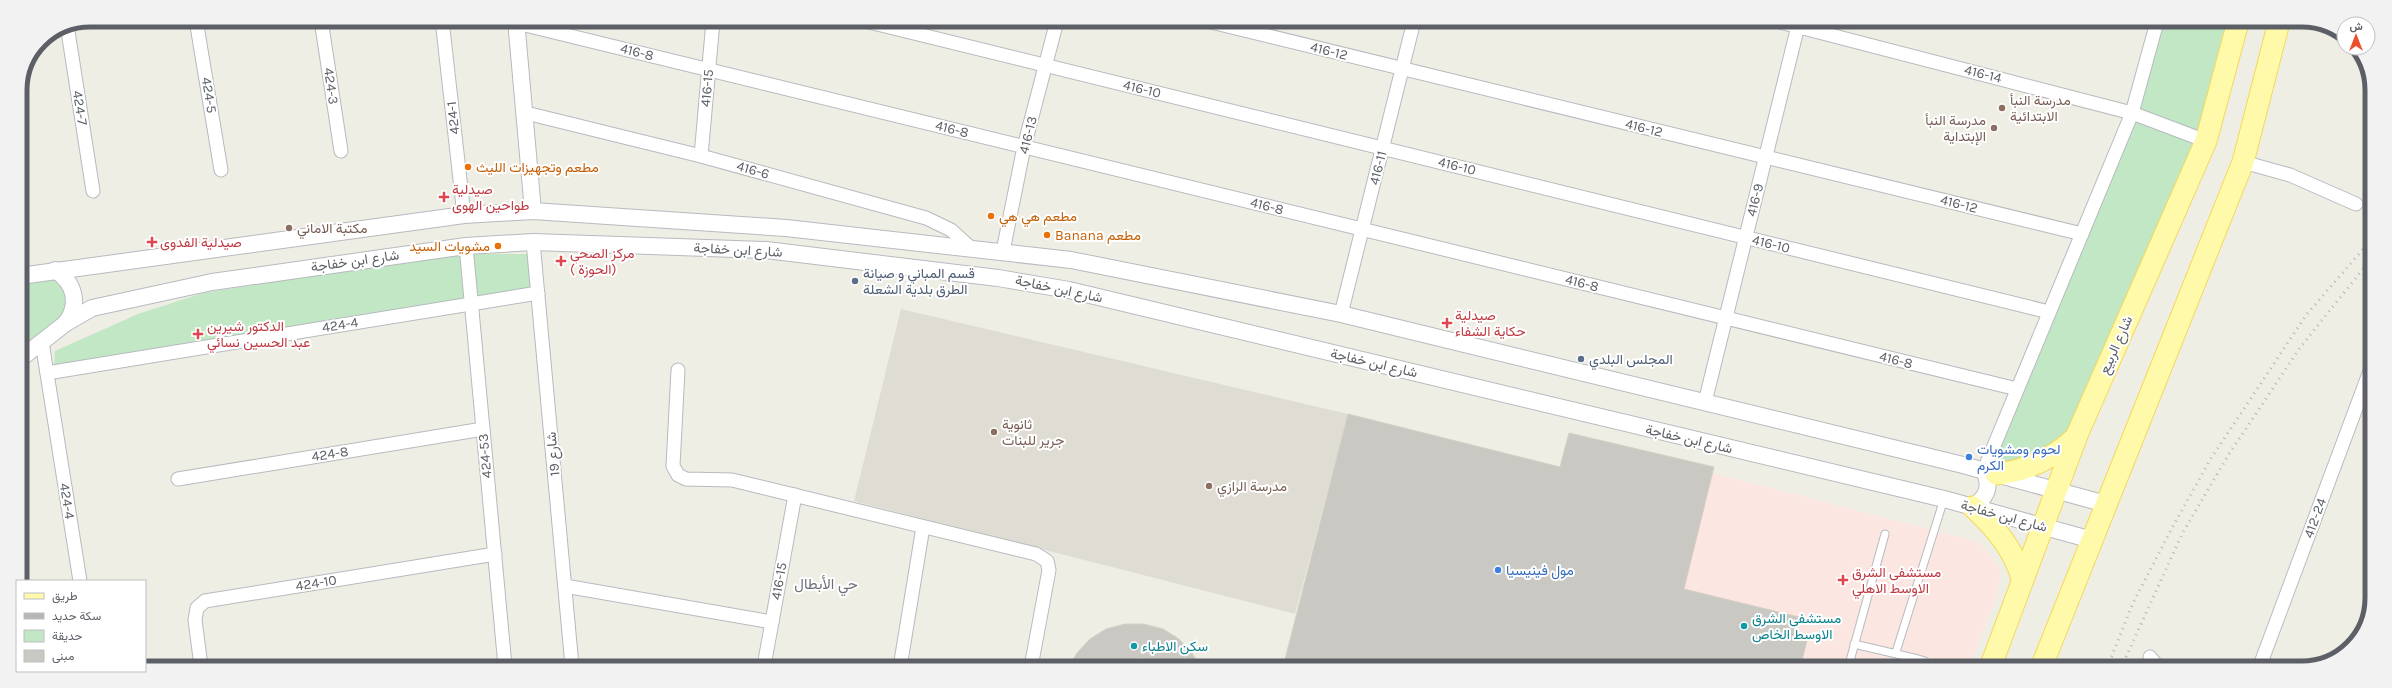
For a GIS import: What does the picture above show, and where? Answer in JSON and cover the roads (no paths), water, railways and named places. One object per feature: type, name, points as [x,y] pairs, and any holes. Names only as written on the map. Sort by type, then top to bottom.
[{"type":"main road","name":"شارع الربيع","points":[[1993,661],[2077,435],[2206,141],[2237,27]]},
{"type":"main road","points":[[2044,661],[2243,162],[2278,27]]},
{"type":"main road","points":[[1990,472],[2022,469],[2047,459],[2077,435]]},
{"type":"main road","points":[[1973,507],[2010,550],[2018,564],[2022,579]]},
{"type":"street","name":"424-5","points":[[197,27],[221,170]]},
{"type":"street","name":"424-3","points":[[323,27],[341,151]]},
{"type":"street","name":"424-1","points":[[443,27],[464,215]]},
{"type":"street","points":[[517,27],[526,113],[533,211]]},
{"type":"street","name":"416-8","points":[[537,27],[2017,389]]},
{"type":"street","name":"416-15","points":[[701,156],[713,27]]},
{"type":"street","name":"416-10","points":[[890,27],[2049,312]]},
{"type":"street","name":"416-13","points":[[1003,251],[1024,147],[1055,27]]},
{"type":"street","name":"416-12","points":[[1231,27],[2082,234]]},
{"type":"street","name":"416-11","points":[[1341,314],[1412,27]]},
{"type":"street","name":"416-9","points":[[1705,402],[1798,27]]},
{"type":"street","name":"416-14","points":[[1810,27],[2132,113],[2206,141]]},
{"type":"street","points":[[1973,507],[1985,497],[1988,490],[1990,472],[2017,389],[2132,113],[2156,27]]},
{"type":"street","name":"424-7","points":[[68,31],[93,191]]},
{"type":"street","name":"416-6","points":[[526,113],[701,156],[926,218],[951,230],[971,248]]},
{"type":"street","points":[[2243,162],[2290,175],[2356,204]]},
{"type":"street","name":"شارع ابن خفاجة","points":[[27,275],[464,215],[533,211],[786,228],[1003,251],[1071,260],[1341,314],[1990,472],[2106,504]]},
{"type":"street","name":"شارع ابن خفاجة","points":[[27,354],[66,323],[92,308],[212,282],[466,246],[533,242],[766,250],[969,275],[1069,290],[1973,507],[2092,540]]},
{"type":"street","name":"شارع 19","points":[[533,242],[572,661]]},
{"type":"street","name":"424-53","points":[[466,246],[505,661]]},
{"type":"street","points":[[969,275],[971,248]]},
{"type":"street","points":[[86,266],[81,280],[82,288],[87,302],[92,308]]},
{"type":"street","points":[[55,270],[68,281],[74,298],[71,316],[66,323]]},
{"type":"street","name":"424-4","points":[[47,373],[538,293]]},
{"type":"street","name":"424-4","points":[[42,342],[80,580]]},
{"type":"street","points":[[678,370],[673,466],[678,475],[686,478],[732,480],[1036,554],[1047,561],[1049,570],[1031,661]]},
{"type":"street","name":"412-24","points":[[2262,661],[2365,384]]},
{"type":"street","name":"424-8","points":[[178,479],[483,428]]},
{"type":"street","name":"416-15","points":[[765,661],[795,496]]},
{"type":"street","points":[[901,661],[923,527]]},
{"type":"street","name":"424-10","points":[[200,661],[195,620],[197,608],[205,601],[495,554]]},
{"type":"street","points":[[565,586],[772,622]]},
{"type":"street","points":[[2150,657],[2153,661]]},
{"type":"lane","points":[[1896,652],[1944,500]]},
{"type":"lane","points":[[1850,661],[1885,534]]},
{"type":"lane","points":[[1854,644],[1896,652],[1925,661]]},
{"type":"railway","points":[[2110,661],[2133,603],[2172,528],[2210,460],[2307,314],[2365,247]]},
{"type":"railway","points":[[2124,661],[2182,534],[2229,454],[2299,349],[2365,266]]},
{"type":"place","name":"مدرسة النبأ الابتدائية","points":[[2002,108]]},
{"type":"place","name":"مدرسة النبأ الإبتداية","points":[[1994,128]]},
{"type":"place","name":"مطعم وتجهيزات الليث","points":[[468,167]]},
{"type":"place","name":"صيدلية طواحين الهوى","points":[[444,197]]},
{"type":"place","name":"مطعم هي هي","points":[[991,216]]},
{"type":"place","name":"مكتبة الاماني","points":[[289,228]]},
{"type":"place","name":"Banana مطعم","points":[[1047,235]]},
{"type":"place","name":"صيدلية الفدوى","points":[[152,242]]},
{"type":"place","name":"مشويات السيد","points":[[498,246]]},
{"type":"place","name":"مركز الصحي ( الحوزة)","points":[[561,261]]},
{"type":"place","name":"قسم المباني و صيانة الطرق بلدية الشعلة","points":[[855,281]]},
{"type":"place","name":"صيدلية حكاية الشفاء","points":[[1447,323]]},
{"type":"place","name":"الدكتور شيرين عبد الحسين نسائي","points":[[198,334]]},
{"type":"place","name":"المجلس البلدي","points":[[1581,359]]},
{"type":"place","name":"ثانوية جرير للبنات","points":[[994,432]]},
{"type":"place","name":"لحوم ومشويات الكرم","points":[[1969,457]]},
{"type":"place","name":"مدرسة الرازي","points":[[1209,486]]},
{"type":"place","name":"مول فينيسيا","points":[[1498,570]]},
{"type":"place","name":"مستشفى الشرق الاوسط الاهلي","points":[[1843,580]]},
{"type":"place","name":"مستشفى الشرق الاوسط الخاص","points":[[1744,626]]},
{"type":"place","name":"سكن الاطباء","points":[[1134,646]]},
{"type":"district","name":"حي الأبطال","points":[[826,584]]}]
